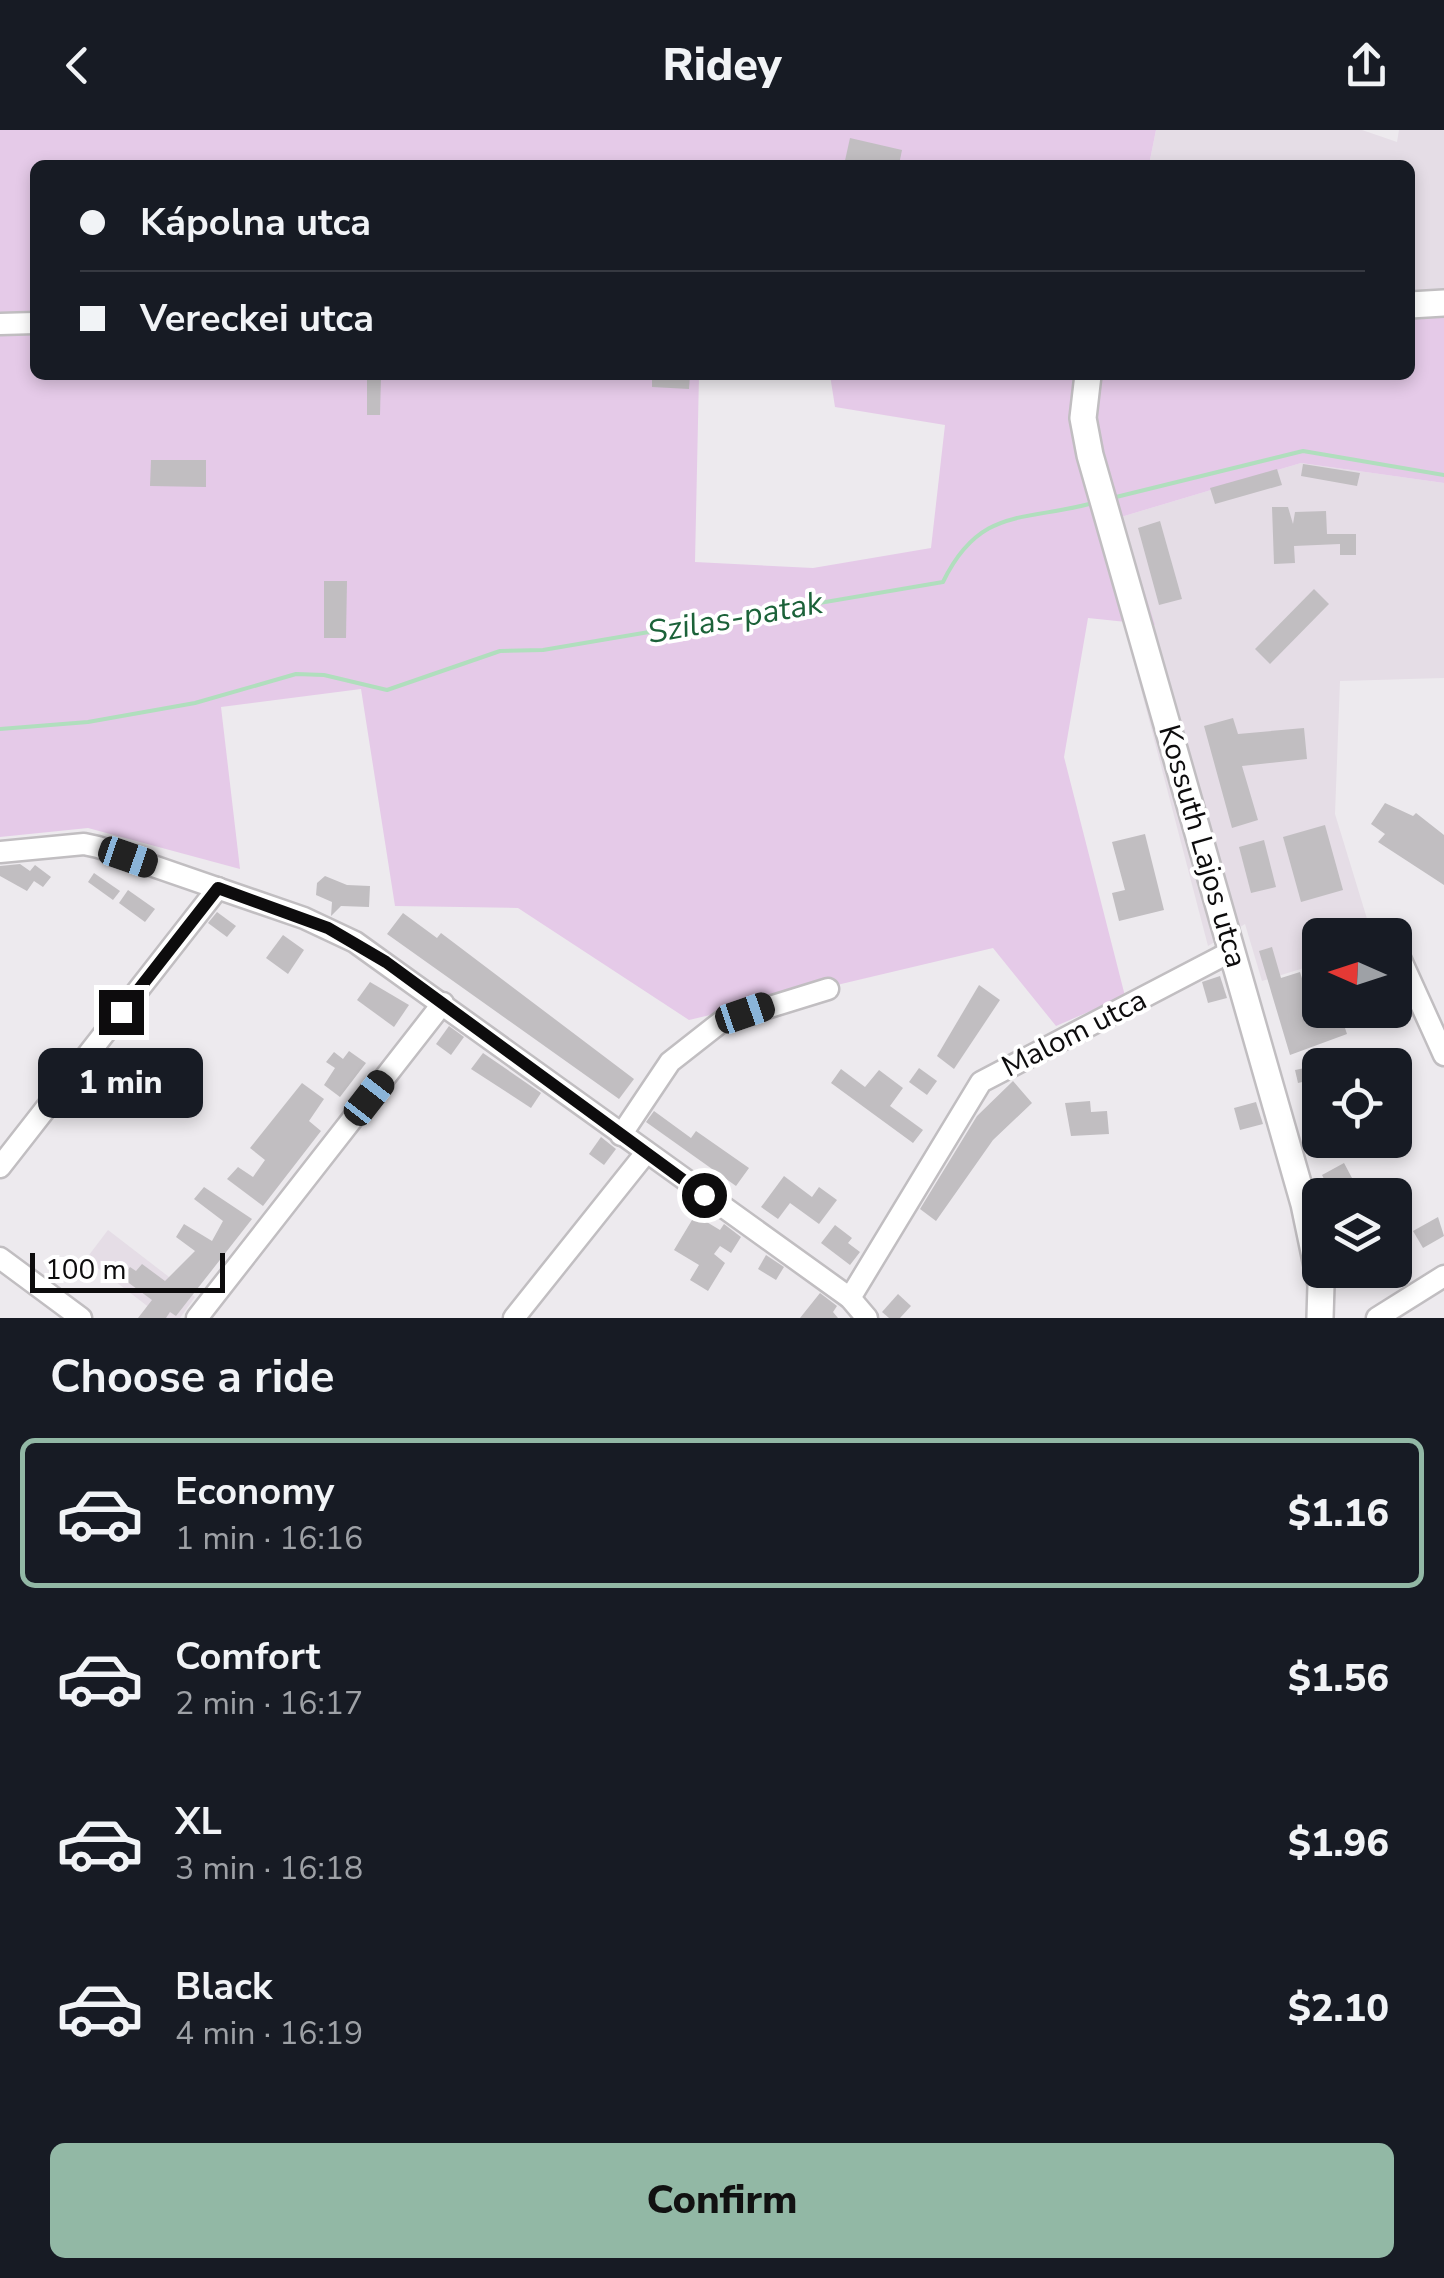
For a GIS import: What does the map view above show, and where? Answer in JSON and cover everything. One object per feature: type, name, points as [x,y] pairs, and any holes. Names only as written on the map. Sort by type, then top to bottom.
[{"type":"main road","points":[[1415,305],[1444,303]]},
{"type":"main road","name":"Kossuth Lajos utca","points":[[1087,380],[1082,418],[1314,1248],[1321,1286],[1320,1318]]},
{"type":"street","points":[[0,324],[30,323]]},
{"type":"street","points":[[0,852],[84,844],[328,928],[443,1003],[645,1154],[850,1298],[867,1318]]},
{"type":"street","points":[[0,1167],[218,888]]},
{"type":"street","name":"Malom utca","points":[[850,1298],[980,1082],[1232,951]]},
{"type":"street","points":[[1412,984],[1444,1055]]},
{"type":"street","points":[[620,1135],[670,1062],[721,1022],[828,989]]},
{"type":"street","points":[[197,1318],[443,1003]]},
{"type":"street","points":[[514,1318],[645,1154]]},
{"type":"street","points":[[0,1258],[81,1318]]},
{"type":"street","points":[[1378,1318],[1444,1276]]},
{"type":"shaded area","points":[[0,130],[1156,130],[1150,160],[30,160],[30,380],[699,380],[695,562],[813,568],[931,548],[945,425],[835,407],[831,380],[1415,380],[1415,293],[1444,290],[1444,483],[1301,463],[1121,517],[1155,625],[1088,618],[1064,757],[1125,996],[1056,1026],[993,948],[689,1020],[518,908],[395,906],[361,689],[221,707],[240,869],[88,828],[0,837]]},
{"type":"shaded area","points":[[1156,130],[1362,130],[1397,142],[1399,130],[1444,130],[1444,290],[1415,293],[1415,160],[1150,160]]},
{"type":"shaded area","points":[[1301,463],[1444,483],[1444,678],[1340,681],[1335,814],[1367,918],[1302,918],[1302,969],[1262,981],[1245,924],[1208,946],[1124,624],[1154,624],[1121,517]]},
{"type":"shaded area","points":[[108,1230],[195,1297],[180,1318],[163,1318],[86,1259]]},
{"type":"building","points":[[850,138],[902,150],[900,160],[845,160]]},
{"type":"building","points":[[367,380],[381,380],[380,415],[367,415]]},
{"type":"building","points":[[652,380],[690,380],[689,389],[652,387]]},
{"type":"building","points":[[151,460],[206,460],[206,487],[150,486]]},
{"type":"building","points":[[1303,464],[1360,473],[1357,486],[1301,476]]},
{"type":"building","points":[[1277,469],[1282,485],[1215,504],[1210,488]]},
{"type":"building","points":[[1272,507],[1288,507],[1293,524],[1295,512],[1326,511],[1327,534],[1356,534],[1356,555],[1340,555],[1340,544],[1294,546],[1295,563],[1274,564]]},
{"type":"building","points":[[1160,521],[1182,599],[1159,605],[1138,528]]},
{"type":"building","points":[[324,581],[347,581],[346,638],[324,638]]},
{"type":"building","points":[[1314,589],[1329,604],[1270,664],[1255,649]]},
{"type":"building","points":[[1233,718],[1238,734],[1304,728],[1307,759],[1242,766],[1258,820],[1232,828],[1204,726]]},
{"type":"building","points":[[1385,803],[1413,816],[1416,813],[1444,835],[1444,885],[1378,842],[1385,834],[1371,824]]},
{"type":"building","points":[[1325,825],[1343,890],[1301,902],[1283,837]]},
{"type":"building","points":[[1145,834],[1164,910],[1119,921],[1112,893],[1125,890],[1112,842]]},
{"type":"building","points":[[1264,840],[1276,887],[1251,893],[1239,847]]},
{"type":"building","points":[[20,864],[30,871],[35,865],[51,877],[43,887],[34,881],[27,891],[0,876],[0,866]]},
{"type":"building","points":[[94,873],[120,891],[113,900],[88,882]]},
{"type":"building","points":[[325,876],[347,885],[370,886],[369,907],[341,906],[331,916],[332,902],[316,895],[317,883]]},
{"type":"building","points":[[128,890],[155,909],[145,922],[119,903]]},
{"type":"building","points":[[217,912],[236,926],[227,937],[208,923]]},
{"type":"building","points":[[403,913],[437,938],[441,933],[634,1079],[619,1099],[387,934]]},
{"type":"building","points":[[283,935],[304,950],[288,974],[266,958]]},
{"type":"building","points":[[1272,947],[1281,978],[1300,972],[1302,1028],[1345,1028],[1347,1034],[1290,1055],[1259,951]]},
{"type":"building","points":[[1220,976],[1227,998],[1208,1003],[1202,982]]},
{"type":"building","points":[[370,982],[409,1005],[394,1027],[357,1000]]},
{"type":"building","points":[[979,985],[1000,1000],[954,1069],[937,1056]]},
{"type":"building","points":[[449,1026],[464,1037],[451,1055],[436,1044]]},
{"type":"building","points":[[349,1051],[366,1063],[340,1097],[324,1085],[335,1068],[326,1062],[334,1052],[343,1059]]},
{"type":"building","points":[[483,1053],[541,1093],[531,1108],[471,1069]]},
{"type":"building","points":[[919,1068],[937,1081],[927,1095],[909,1082]]},
{"type":"building","points":[[841,1069],[865,1087],[879,1070],[903,1088],[890,1106],[923,1130],[913,1143],[831,1083]]},
{"type":"building","points":[[1302,1069],[1302,1082],[1298,1083],[1295,1070]]},
{"type":"building","points":[[1013,1081],[1032,1103],[993,1140],[936,1221],[920,1209],[977,1116]]},
{"type":"building","points":[[302,1083],[324,1099],[309,1121],[321,1131],[263,1206],[227,1179],[238,1167],[253,1177],[265,1160],[250,1148]]},
{"type":"building","points":[[1090,1101],[1091,1112],[1107,1111],[1109,1134],[1071,1136],[1065,1103]]},
{"type":"building","points":[[1256,1102],[1263,1124],[1240,1130],[1234,1108]]},
{"type":"building","points":[[654,1111],[691,1138],[696,1131],[749,1168],[736,1186],[646,1122]]},
{"type":"building","points":[[601,1137],[616,1149],[604,1165],[589,1154]]},
{"type":"building","points":[[1344,1163],[1352,1178],[1324,1178],[1322,1175]]},
{"type":"building","points":[[784,1176],[812,1197],[819,1187],[837,1200],[819,1224],[790,1203],[778,1219],[761,1207]]},
{"type":"building","points":[[204,1187],[252,1219],[176,1316],[170,1312],[166,1318],[138,1318],[152,1300],[122,1278],[130,1267],[136,1271],[142,1264],[165,1281],[195,1251],[176,1237],[184,1224],[212,1241],[223,1221],[194,1199]]},
{"type":"building","points":[[695,1215],[720,1230],[724,1224],[741,1237],[731,1253],[720,1246],[714,1254],[725,1263],[708,1291],[690,1280],[699,1265],[674,1250]]},
{"type":"building","points":[[1438,1217],[1444,1236],[1423,1248],[1413,1231]]},
{"type":"building","points":[[835,1225],[852,1238],[848,1243],[860,1252],[850,1265],[821,1243]]},
{"type":"building","points":[[766,1255],[784,1267],[776,1280],[758,1269]]},
{"type":"building","points":[[820,1293],[837,1306],[833,1312],[838,1318],[800,1318]]},
{"type":"building","points":[[898,1294],[911,1306],[900,1318],[889,1318],[882,1312]]},
{"type":"waterway","name":"Szilas-patak","points":[[1112,498],[1303,451],[1444,475]]},
{"type":"waterway","name":"Szilas-patak","points":[[0,729],[88,722],[195,703],[296,674],[324,675],[387,690],[500,651],[543,650],[943,582],[972,540],[989,529],[1025,516],[1093,503]]},
{"type":"route","points":[[121,1012],[218,888],[328,928],[355,942],[704,1195]]}]
